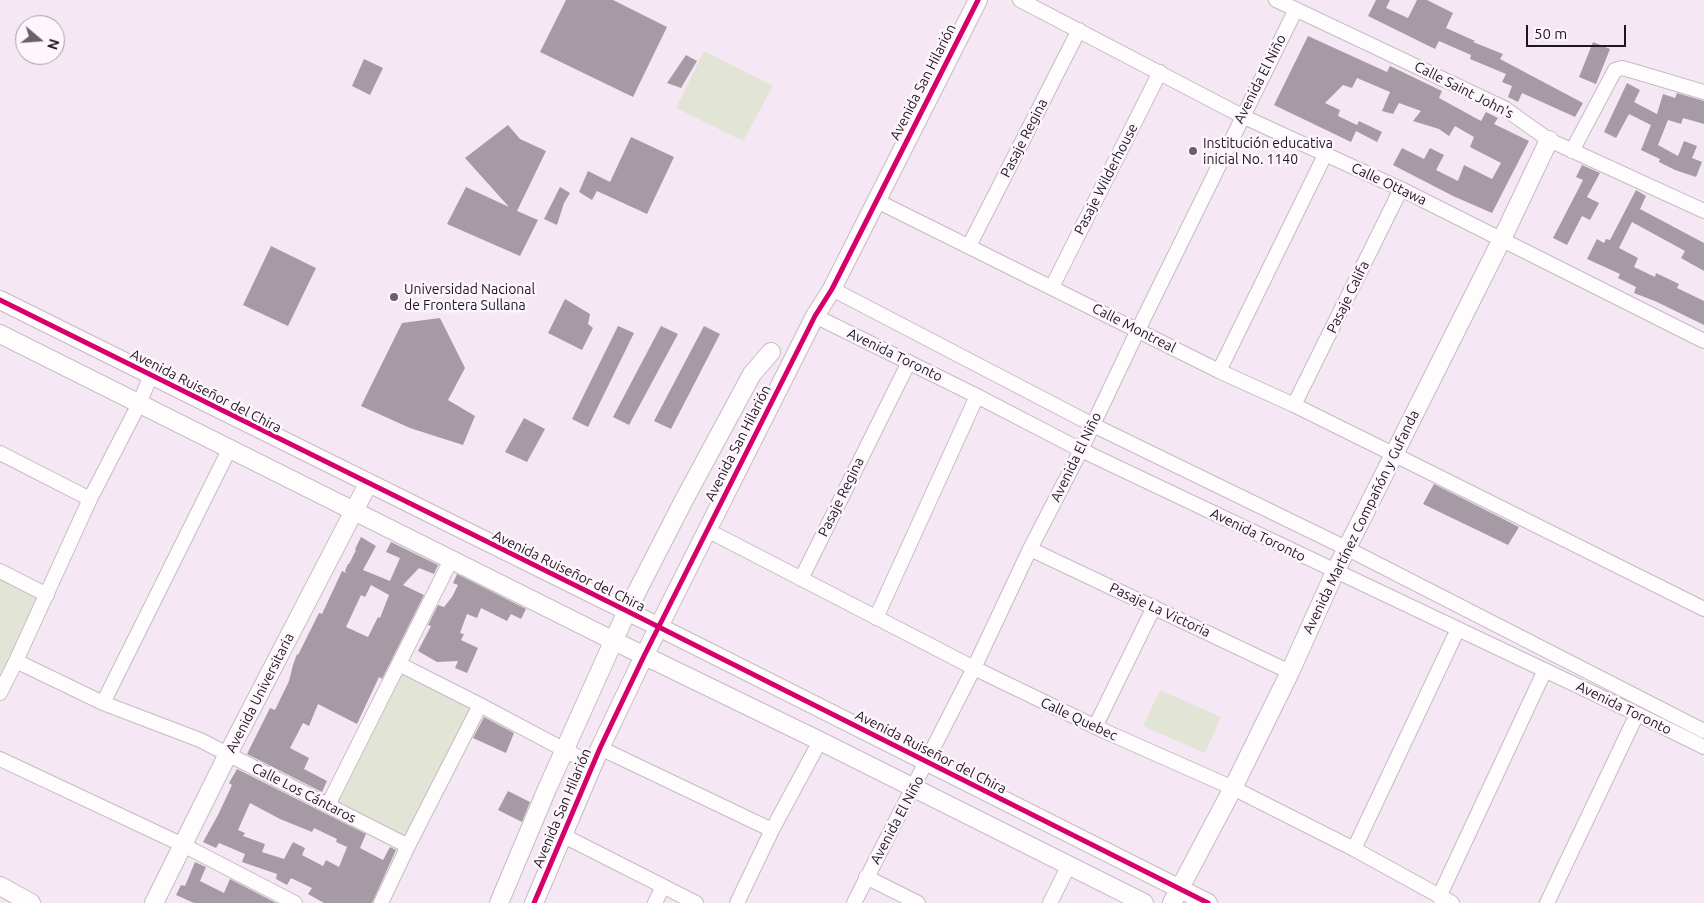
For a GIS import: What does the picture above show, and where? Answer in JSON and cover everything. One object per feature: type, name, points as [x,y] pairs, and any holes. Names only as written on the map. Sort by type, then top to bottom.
[{"type":"street","name":"Avenida San Hilarión","points":[[534,903],[600,748],[644,656],[815,316],[832,288],[978,0]]},
{"type":"street","name":"Calle Ottawa","points":[[1020,0],[1242,116],[1401,189],[1704,341]]},
{"type":"street","name":"Calle Saint John's","points":[[1276,0],[1504,108],[1549,140],[1704,211]]},
{"type":"street","name":"Avenida El Niño","points":[[854,903],[974,668],[1030,549],[1081,450],[1242,116],[1296,9]]},
{"type":"street","name":"Pasaje Regina","points":[[969,246],[1079,30]]},
{"type":"street","points":[[1572,151],[1615,70],[1622,68],[1704,92]]},
{"type":"street","name":"Pasaje Wilderhouse","points":[[1052,287],[1160,72]]},
{"type":"street","name":"Avenida Martínez Compañón y Gufanda","points":[[1176,896],[1233,788],[1393,454],[1502,239],[1549,140]]},
{"type":"street","points":[[1219,371],[1325,155]]},
{"type":"street","name":"Pasaje Califa","points":[[1294,405],[1401,189]]},
{"type":"street","name":"Calle Montreal","points":[[875,200],[1219,371],[1294,405],[1704,609]]},
{"type":"street","name":"Avenida Toronto","points":[[832,288],[1093,425],[1348,549],[1704,731]]},
{"type":"street","name":"Avenida Ruiseñor del Chira","points":[[0,300],[927,762],[1176,896],[1208,903]]},
{"type":"street","name":"Avenida Toronto","points":[[815,316],[1081,450],[1704,747]]},
{"type":"street","points":[[0,334],[229,450],[1144,903]]},
{"type":"street","name":"Avenida San Hilarión","points":[[499,903],[564,750],[627,611],[752,374],[771,352]]},
{"type":"street","name":"Pasaje Regina","points":[[801,579],[909,362]]},
{"type":"street","points":[[0,693],[90,499],[139,404],[151,375]]},
{"type":"street","points":[[876,618],[977,396]]},
{"type":"street","points":[[103,703],[229,450]]},
{"type":"street","points":[[0,453],[90,499]]},
{"type":"street","name":"Avenida Universitaria","points":[[154,903],[228,754],[368,484]]},
{"type":"street","name":"Calle Quebec","points":[[707,530],[974,668],[1095,727],[1233,788],[1354,849],[1446,900]]},
{"type":"street","name":"Pasaje La Victoria","points":[[1030,549],[1290,672]]},
{"type":"street","points":[[328,805],[451,560]]},
{"type":"street","points":[[0,571],[47,595]]},
{"type":"street","points":[[1095,727],[1154,607]]},
{"type":"street","points":[[1354,849],[1458,629]]},
{"type":"street","name":"Calle Los Cántaros","points":[[16,661],[103,703],[200,740],[408,846]]},
{"type":"street","points":[[399,664],[593,765]]},
{"type":"street","points":[[1446,900],[1545,670]]},
{"type":"street","points":[[381,903],[480,705]]},
{"type":"street","points":[[1547,903],[1637,714]]},
{"type":"street","points":[[737,903],[772,830],[820,741]]},
{"type":"street","points":[[600,748],[772,830]]},
{"type":"street","points":[[0,759],[183,845],[295,903]]},
{"type":"street","points":[[562,835],[696,903]]},
{"type":"street","points":[[1050,903],[1069,865]]},
{"type":"street","points":[[866,877],[918,903]]},
{"type":"street","points":[[0,886],[31,903]]},
{"type":"street","points":[[655,903],[662,886]]},
{"type":"shaded area","points":[[704,51],[773,86],[743,141],[676,108]]},
{"type":"shaded area","points":[[0,576],[41,596],[0,685]]},
{"type":"shaded area","points":[[399,664],[480,705],[408,846],[328,805]]},
{"type":"shaded area","points":[[1160,690],[1221,717],[1205,753],[1143,726]]},
{"type":"building","points":[[566,0],[613,0],[667,27],[633,97],[540,52]]},
{"type":"building","points":[[1376,0],[1390,0],[1386,8],[1408,18],[1417,0],[1427,0],[1453,13],[1446,28],[1475,41],[1473,42],[1503,54],[1500,59],[1583,103],[1575,117],[1522,93],[1518,102],[1508,97],[1512,86],[1502,82],[1506,74],[1470,59],[1471,55],[1439,41],[1435,49],[1368,16]]},
{"type":"building","points":[[1308,36],[1387,72],[1390,66],[1442,91],[1439,98],[1481,121],[1486,112],[1498,118],[1494,124],[1529,141],[1492,213],[1453,196],[1393,165],[1402,148],[1424,159],[1430,148],[1444,155],[1436,170],[1458,181],[1464,165],[1492,179],[1501,163],[1470,147],[1474,137],[1455,126],[1449,136],[1439,129],[1413,121],[1421,111],[1399,103],[1393,114],[1382,111],[1390,92],[1357,78],[1352,88],[1343,85],[1325,103],[1340,110],[1338,116],[1357,125],[1359,121],[1382,132],[1377,142],[1356,131],[1351,142],[1274,105]]},
{"type":"building","points":[[1593,42],[1610,49],[1596,84],[1579,77]]},
{"type":"building","points":[[686,55],[697,61],[681,88],[667,83]]},
{"type":"building","points":[[364,59],[383,68],[370,95],[352,86]]},
{"type":"building","points":[[1627,83],[1640,90],[1634,102],[1657,114],[1663,94],[1675,98],[1677,93],[1704,101],[1704,124],[1683,118],[1681,124],[1668,120],[1658,145],[1678,156],[1684,141],[1697,146],[1692,158],[1702,162],[1696,177],[1675,170],[1659,162],[1660,159],[1641,150],[1651,125],[1629,114],[1616,138],[1604,132]]},
{"type":"building","points":[[508,125],[520,139],[546,151],[517,211],[538,220],[520,256],[447,224],[466,187],[509,207],[465,158]]},
{"type":"building","points":[[631,137],[674,157],[647,214],[597,191],[592,200],[579,192],[588,171],[610,182]]},
{"type":"building","points":[[1582,165],[1600,173],[1587,197],[1599,203],[1590,220],[1582,216],[1567,245],[1553,238],[1583,180],[1576,177]]},
{"type":"building","points":[[560,187],[570,193],[564,203],[557,225],[544,219]]},
{"type":"building","points":[[1636,190],[1646,196],[1640,209],[1704,243],[1704,271],[1681,258],[1685,251],[1632,222],[1619,248],[1638,258],[1634,267],[1655,277],[1656,273],[1679,284],[1677,288],[1704,301],[1704,325],[1634,293],[1636,287],[1618,278],[1620,274],[1587,259],[1597,239],[1604,243],[1606,239],[1610,240]]},
{"type":"building","points":[[271,246],[316,268],[288,326],[243,305]]},
{"type":"building","points":[[565,299],[590,314],[588,324],[593,328],[582,350],[548,333]]},
{"type":"building","points":[[440,318],[465,368],[448,400],[475,416],[463,445],[410,428],[361,406],[402,323]]},
{"type":"building","points":[[618,326],[634,333],[588,427],[572,419]]},
{"type":"building","points":[[661,326],[678,334],[629,425],[613,417]]},
{"type":"building","points":[[704,326],[720,334],[671,429],[654,421]]},
{"type":"building","points":[[524,418],[545,429],[527,462],[505,452]]},
{"type":"building","points":[[1434,484],[1519,527],[1508,545],[1423,504]]},
{"type":"building","points":[[361,537],[376,546],[363,570],[390,581],[400,558],[386,552],[391,542],[438,565],[434,574],[419,568],[403,585],[424,595],[382,679],[379,677],[357,724],[318,704],[309,726],[303,723],[290,748],[309,758],[304,769],[327,781],[322,792],[247,754],[270,708],[275,710],[289,681],[297,654],[319,613],[322,614],[342,571],[346,573],[345,571]],"holes":[[[371,585],[389,595],[380,618],[378,617],[368,637],[346,627],[361,595],[365,597]]]},
{"type":"building","points":[[457,574],[526,609],[521,619],[511,614],[507,621],[481,608],[477,618],[467,614],[460,633],[464,634],[461,640],[478,648],[467,673],[455,668],[458,661],[437,662],[418,651],[431,626],[428,625],[438,605],[444,607],[452,597],[458,585],[453,583]]},
{"type":"building","points":[[484,717],[514,733],[506,753],[473,738]]},
{"type":"building","points":[[237,769],[366,834],[360,848],[383,860],[390,847],[396,850],[372,903],[324,903],[308,894],[312,888],[291,878],[287,885],[276,879],[277,874],[242,862],[245,854],[219,843],[216,848],[203,842],[232,785],[229,783]],"holes":[[[250,803],[280,819],[312,832],[314,828],[337,839],[336,842],[347,847],[339,867],[326,860],[323,866],[302,855],[305,848],[293,842],[284,859],[262,852],[265,844],[243,836],[245,833],[238,830]]]},
{"type":"building","points":[[508,791],[530,802],[522,822],[498,810]]},
{"type":"building","points":[[195,862],[206,867],[200,881],[224,893],[230,879],[276,903],[194,903],[176,895],[181,885],[185,886]]},
{"type":"cycle path","points":[[534,903],[600,748],[644,656],[815,316],[832,289],[978,0]]},
{"type":"cycle path","points":[[0,300],[627,611],[1208,903]]},
{"type":"place","name":"Institución educativa inicial No. 1140","points":[[1193,151]]},
{"type":"place","name":"Universidad Nacional de Frontera Sullana","points":[[394,297]]}]
